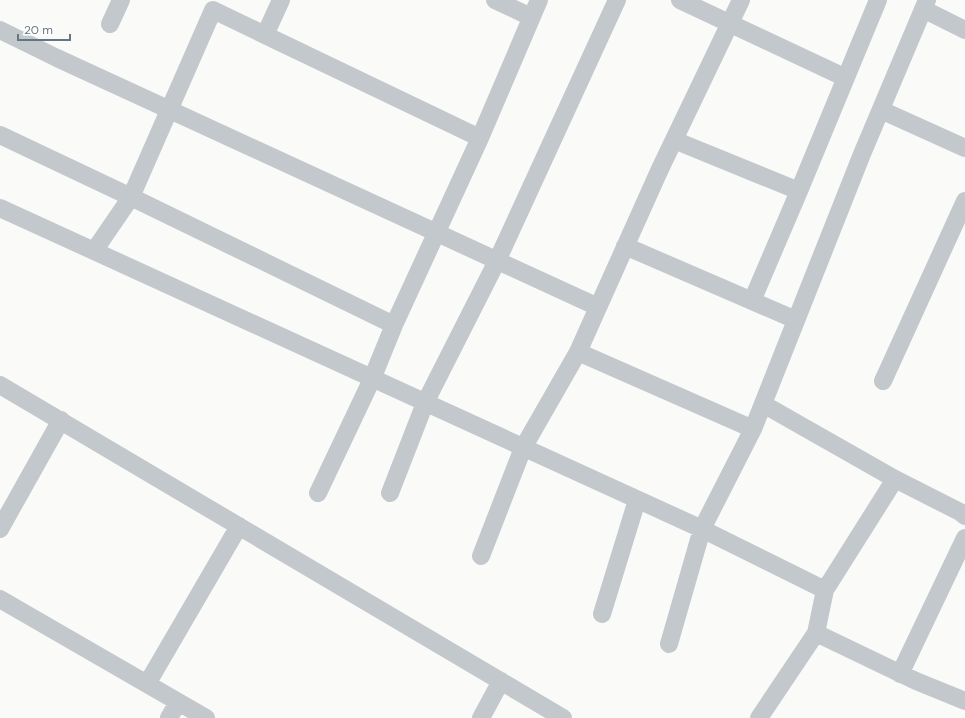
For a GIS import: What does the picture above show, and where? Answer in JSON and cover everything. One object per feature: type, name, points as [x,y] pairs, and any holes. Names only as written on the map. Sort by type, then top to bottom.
[{"type":"street","points":[[110,24],[121,0]]},
{"type":"street","points":[[265,35],[281,0]]},
{"type":"street","points":[[495,0],[531,17]]},
{"type":"street","points":[[318,493],[372,379],[394,324],[480,138],[539,0]]},
{"type":"street","points":[[390,493],[425,403],[497,261],[617,0]]},
{"type":"street","points":[[680,0],[846,78]]},
{"type":"street","points":[[481,556],[523,448],[578,352],[674,140],[741,0]]},
{"type":"street","points":[[752,301],[878,0]]},
{"type":"street","points":[[669,644],[702,529],[753,429],[880,110],[925,4],[965,30]]},
{"type":"street","points":[[94,251],[131,196],[213,10],[480,138]]},
{"type":"street","points":[[0,30],[598,307]]},
{"type":"street","points":[[880,110],[965,148]]},
{"type":"street","points":[[0,135],[131,196],[394,324]]},
{"type":"street","points":[[674,140],[799,191]]},
{"type":"street","points":[[883,381],[965,201]]},
{"type":"street","points":[[0,208],[702,529],[825,590]]},
{"type":"street","points":[[625,246],[796,320]]},
{"type":"street","points":[[578,352],[753,429]]},
{"type":"street","points":[[0,385],[563,718]]},
{"type":"street","points":[[763,404],[895,479],[965,516]]},
{"type":"street","points":[[0,529],[60,420]]},
{"type":"street","points":[[759,718],[816,633],[825,590],[895,479]]},
{"type":"street","points":[[602,614],[637,500]]},
{"type":"street","points":[[147,684],[239,526]]},
{"type":"street","points":[[900,674],[965,538]]},
{"type":"street","points":[[0,599],[206,718]]},
{"type":"street","points":[[816,633],[900,674],[965,701]]},
{"type":"street","points":[[481,718],[501,681]]},
{"type":"street","points":[[169,718],[178,702]]}]
